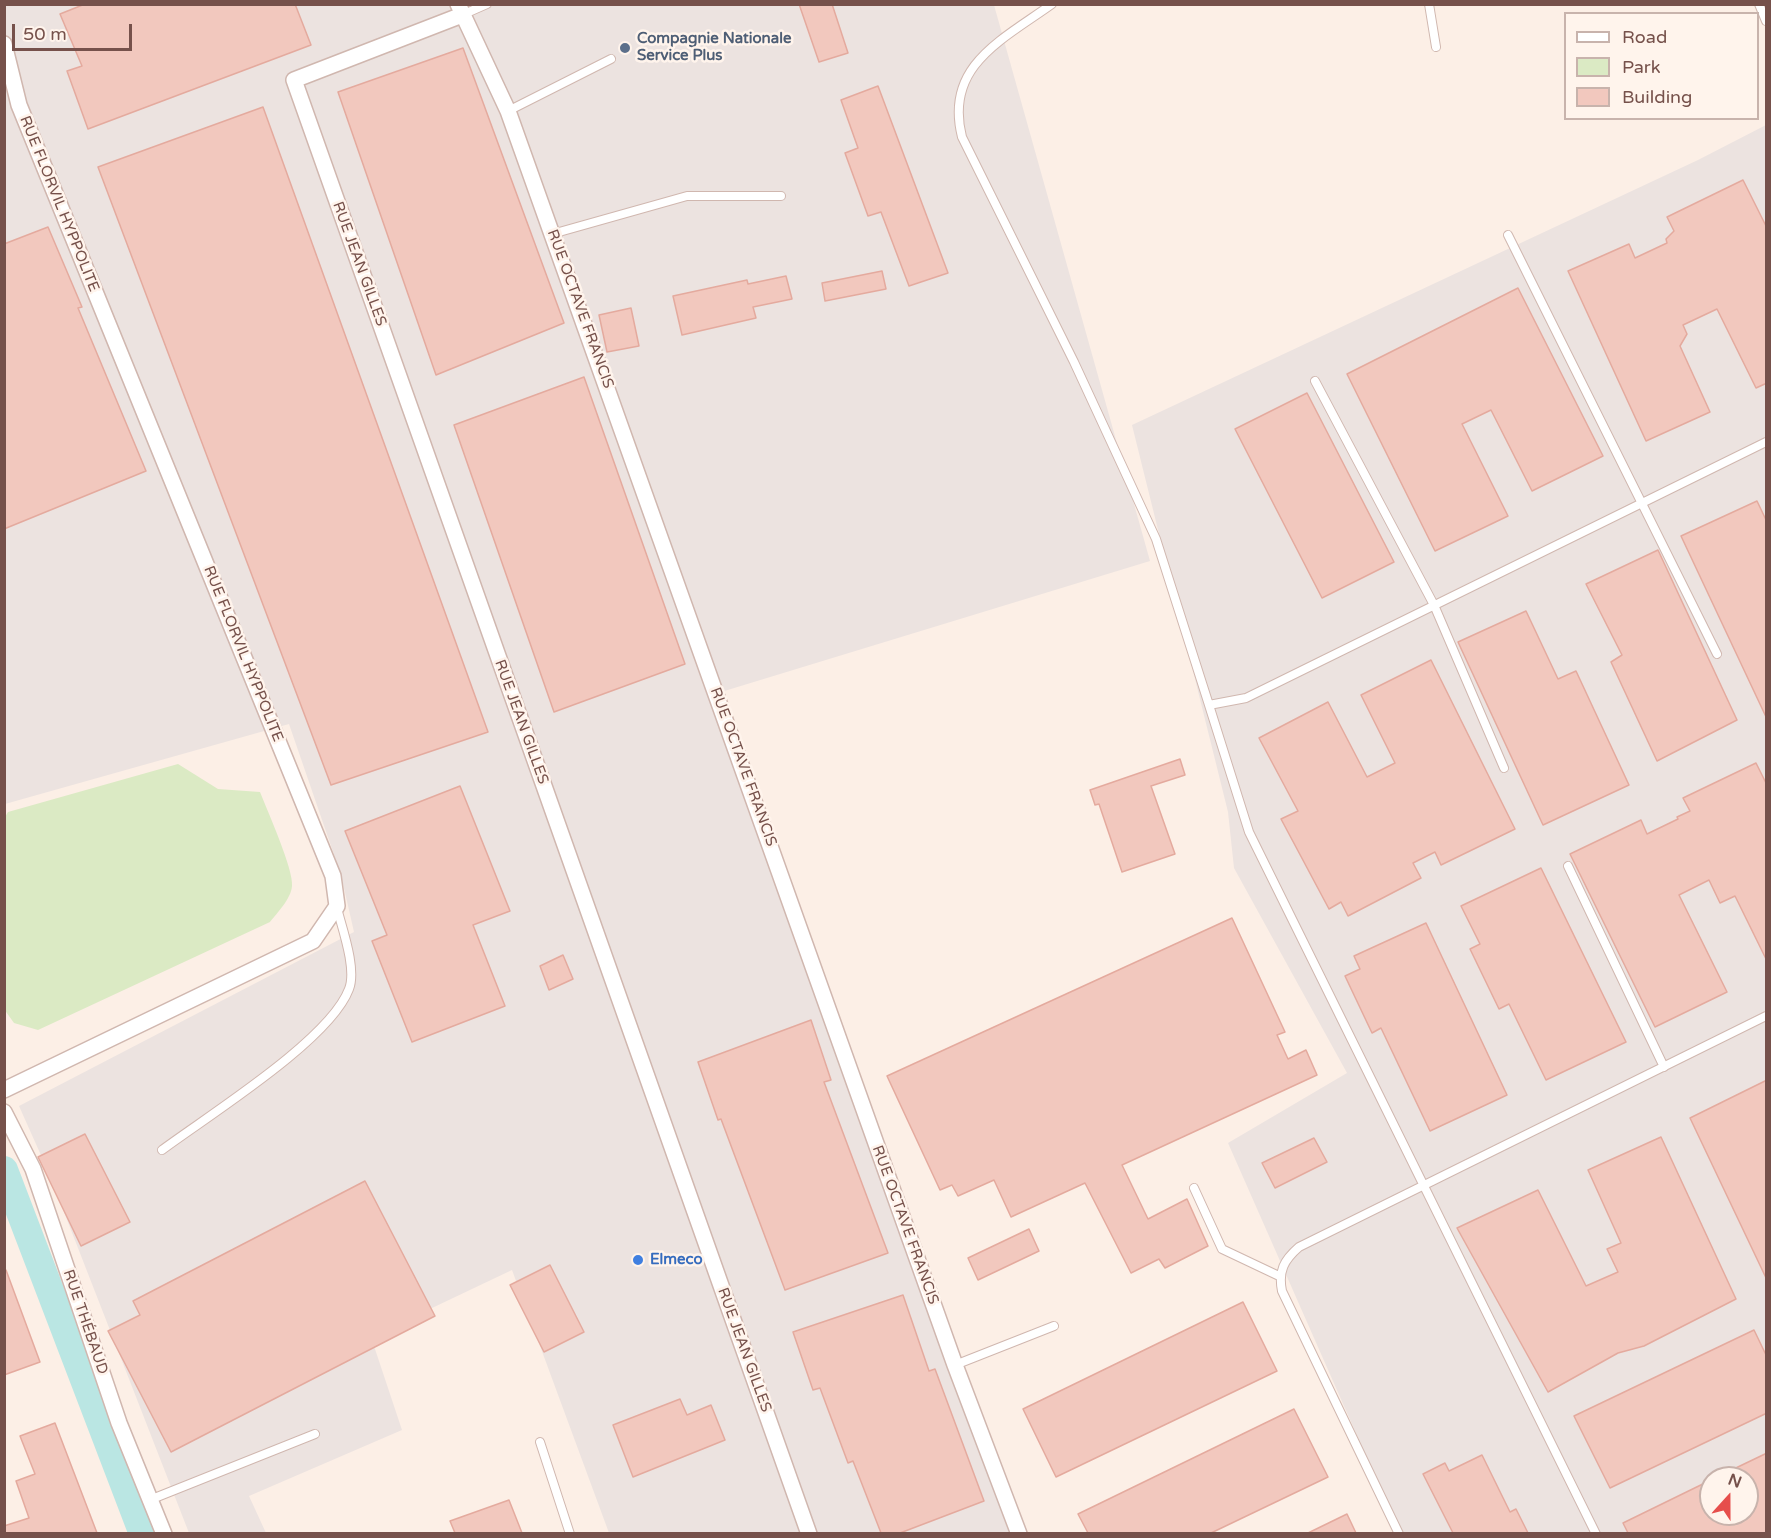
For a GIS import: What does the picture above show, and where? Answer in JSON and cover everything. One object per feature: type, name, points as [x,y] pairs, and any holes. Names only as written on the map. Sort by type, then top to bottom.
[{"type":"street","name":"RUE OCTAVE FRANCIS","points":[[460,10],[508,111],[955,1365],[1019,1533]]},
{"type":"street","name":"RUE JEAN GILLES","points":[[460,10],[294,80],[809,1533]]},
{"type":"street","name":"RUE FLORVIL HYPPOLITE","points":[[4,44],[19,105],[333,876],[337,906]]},
{"type":"street","points":[[4,1090],[313,941],[337,906]]},
{"type":"street","name":"RUE THÉBAUD","points":[[4,1112],[33,1169],[119,1423],[164,1533]]},
{"type":"lane","points":[[460,10],[488,4]]},
{"type":"lane","points":[[1052,4],[969,69],[961,86],[957,118],[967,147],[1079,373],[1156,538],[1249,832],[1596,1533]]},
{"type":"lane","points":[[1429,4],[1436,47]]},
{"type":"lane","points":[[1759,4],[1767,21]]},
{"type":"lane","points":[[508,111],[611,59]]},
{"type":"lane","points":[[552,234],[687,196],[781,196]]},
{"type":"lane","points":[[1508,235],[1717,654]]},
{"type":"lane","points":[[1316,381],[1434,605],[1504,768]]},
{"type":"lane","points":[[1209,705],[1245,698],[1767,441]]},
{"type":"lane","points":[[1568,866],[1664,1067]]},
{"type":"lane","points":[[162,1150],[297,1051],[329,1023],[350,988],[350,958],[337,906]]},
{"type":"lane","points":[[1399,1533],[1282,1291],[1279,1276],[1287,1258],[1299,1247],[1767,1016]]},
{"type":"lane","points":[[1194,1188],[1222,1249],[1279,1276]]},
{"type":"lane","points":[[955,1365],[1054,1326]]},
{"type":"lane","points":[[152,1499],[315,1434]]},
{"type":"lane","points":[[540,1442],[570,1533]]},
{"type":"shaded area","points":[[5,5],[994,5],[1150,561],[708,696],[1012,1533],[609,1533],[512,1270],[371,1337],[402,1430],[249,1496],[266,1533],[189,1533],[48,1171],[19,1106],[354,932],[341,875],[289,724],[5,804]]},
{"type":"shaded area","points":[[1766,125],[1766,1533],[1400,1533],[1228,1143],[1347,1073],[1234,868],[1228,812],[1132,425],[1698,160]]},
{"type":"green space","points":[[178,764],[218,789],[260,792],[289,867],[292,886],[286,901],[270,922],[38,1030],[14,1023],[4,1009],[5,817],[8,812]]},
{"type":"building","points":[[85,4],[295,4],[311,45],[88,129],[67,71],[82,66],[60,14]]},
{"type":"building","points":[[799,4],[832,4],[848,53],[819,62]]},
{"type":"building","points":[[463,48],[564,323],[436,375],[338,92]]},
{"type":"building","points":[[878,86],[948,273],[909,286],[881,212],[868,216],[845,153],[858,148],[841,100]]},
{"type":"building","points":[[263,107],[488,732],[331,785],[98,167]]},
{"type":"building","points":[[1743,180],[1767,228],[1767,383],[1756,388],[1717,309],[1683,325],[1687,334],[1680,346],[1710,412],[1646,441],[1568,271],[1629,244],[1635,258],[1667,243],[1666,239],[1674,231],[1667,217]]},
{"type":"building","points":[[48,227],[82,307],[78,308],[146,471],[4,529],[4,244]]},
{"type":"building","points":[[882,271],[886,289],[825,301],[822,283]]},
{"type":"building","points":[[786,276],[792,299],[753,307],[756,318],[682,335],[673,296],[747,280],[748,284]]},
{"type":"building","points":[[1518,288],[1603,456],[1532,491],[1491,410],[1462,424],[1508,516],[1435,551],[1347,374]]},
{"type":"building","points":[[631,308],[639,346],[607,352],[599,315]]},
{"type":"building","points":[[584,377],[685,664],[554,712],[454,425]]},
{"type":"building","points":[[1307,393],[1394,562],[1322,598],[1235,429]]},
{"type":"building","points":[[1757,501],[1767,522],[1767,719],[1681,536]]},
{"type":"building","points":[[1658,550],[1737,720],[1657,761],[1611,662],[1622,655],[1586,584]]},
{"type":"building","points":[[1526,611],[1558,679],[1576,671],[1629,785],[1543,825],[1458,642]]},
{"type":"building","points":[[1431,660],[1515,829],[1441,865],[1435,852],[1413,863],[1421,878],[1348,916],[1341,902],[1329,909],[1281,819],[1298,811],[1259,738],[1328,702],[1367,777],[1395,763],[1361,695]]},
{"type":"building","points":[[1180,759],[1185,775],[1151,786],[1175,854],[1122,872],[1099,804],[1095,805],[1090,790]]},
{"type":"building","points":[[1756,763],[1767,785],[1767,961],[1735,896],[1720,903],[1709,880],[1679,895],[1727,992],[1655,1027],[1570,854],[1641,820],[1647,834],[1678,819],[1677,817],[1690,811],[1683,798]]},
{"type":"building","points":[[460,786],[510,911],[473,925],[505,1006],[412,1042],[372,941],[387,935],[345,831]]},
{"type":"building","points":[[1541,868],[1626,1042],[1546,1080],[1509,1004],[1499,1009],[1470,949],[1480,944],[1461,906]]},
{"type":"building","points":[[1232,918],[1285,1032],[1277,1035],[1288,1059],[1306,1050],[1317,1075],[1122,1165],[1148,1219],[1187,1199],[1208,1246],[1165,1268],[1159,1259],[1131,1273],[1085,1183],[1011,1217],[994,1180],[958,1196],[952,1185],[940,1190],[887,1076]]},
{"type":"building","points":[[1426,923],[1507,1095],[1430,1131],[1381,1028],[1372,1033],[1345,976],[1360,969],[1354,956]]},
{"type":"building","points":[[563,955],[573,979],[549,990],[540,966]]},
{"type":"building","points":[[811,1020],[831,1080],[824,1082],[888,1253],[785,1290],[721,1119],[718,1120],[698,1062]]},
{"type":"building","points":[[1767,1080],[1767,1280],[1690,1118]]},
{"type":"building","points":[[85,1134],[130,1222],[81,1246],[38,1157]]},
{"type":"building","points":[[1661,1137],[1736,1299],[1644,1346],[1618,1353],[1548,1392],[1457,1228],[1538,1190],[1586,1286],[1618,1272],[1607,1249],[1621,1243],[1588,1170]]},
{"type":"building","points":[[1314,1138],[1327,1162],[1275,1188],[1262,1163]]},
{"type":"building","points":[[365,1181],[435,1316],[171,1452],[108,1331],[140,1315],[133,1301]]},
{"type":"building","points":[[1029,1229],[1039,1251],[978,1280],[968,1258]]},
{"type":"building","points":[[550,1265],[584,1332],[544,1352],[510,1285]]},
{"type":"building","points":[[6,1270],[40,1362],[4,1375],[4,1271]]},
{"type":"building","points":[[903,1295],[929,1371],[935,1369],[984,1501],[900,1533],[881,1533],[853,1461],[848,1463],[820,1388],[813,1390],[793,1332]]},
{"type":"building","points":[[1243,1302],[1277,1371],[1056,1477],[1023,1409]]},
{"type":"building","points":[[1754,1330],[1767,1357],[1767,1413],[1610,1488],[1574,1416]]},
{"type":"building","points":[[680,1399],[687,1415],[711,1405],[725,1440],[633,1477],[613,1425]]},
{"type":"building","points":[[1294,1409],[1328,1477],[1211,1533],[1088,1533],[1078,1514]]},
{"type":"building","points":[[55,1423],[97,1533],[4,1533],[4,1526],[29,1518],[16,1481],[35,1474],[20,1436]]},
{"type":"building","points":[[1767,1453],[1767,1533],[1628,1533],[1623,1523],[1699,1486],[1699,1526],[1759,1526],[1759,1466],[1740,1466]]},
{"type":"building","points":[[1482,1455],[1510,1512],[1516,1509],[1528,1533],[1453,1533],[1423,1474],[1445,1463],[1449,1471]]},
{"type":"building","points":[[509,1500],[522,1533],[455,1533],[450,1521]]},
{"type":"building","points":[[1347,1514],[1356,1533],[1308,1533]]},
{"type":"waterway","points":[[4,1170],[143,1534]]},
{"type":"place","name":"Compagnie Nationale Service Plus","points":[[625,48]]},
{"type":"place","name":"Elmeco","points":[[638,1260]]}]
